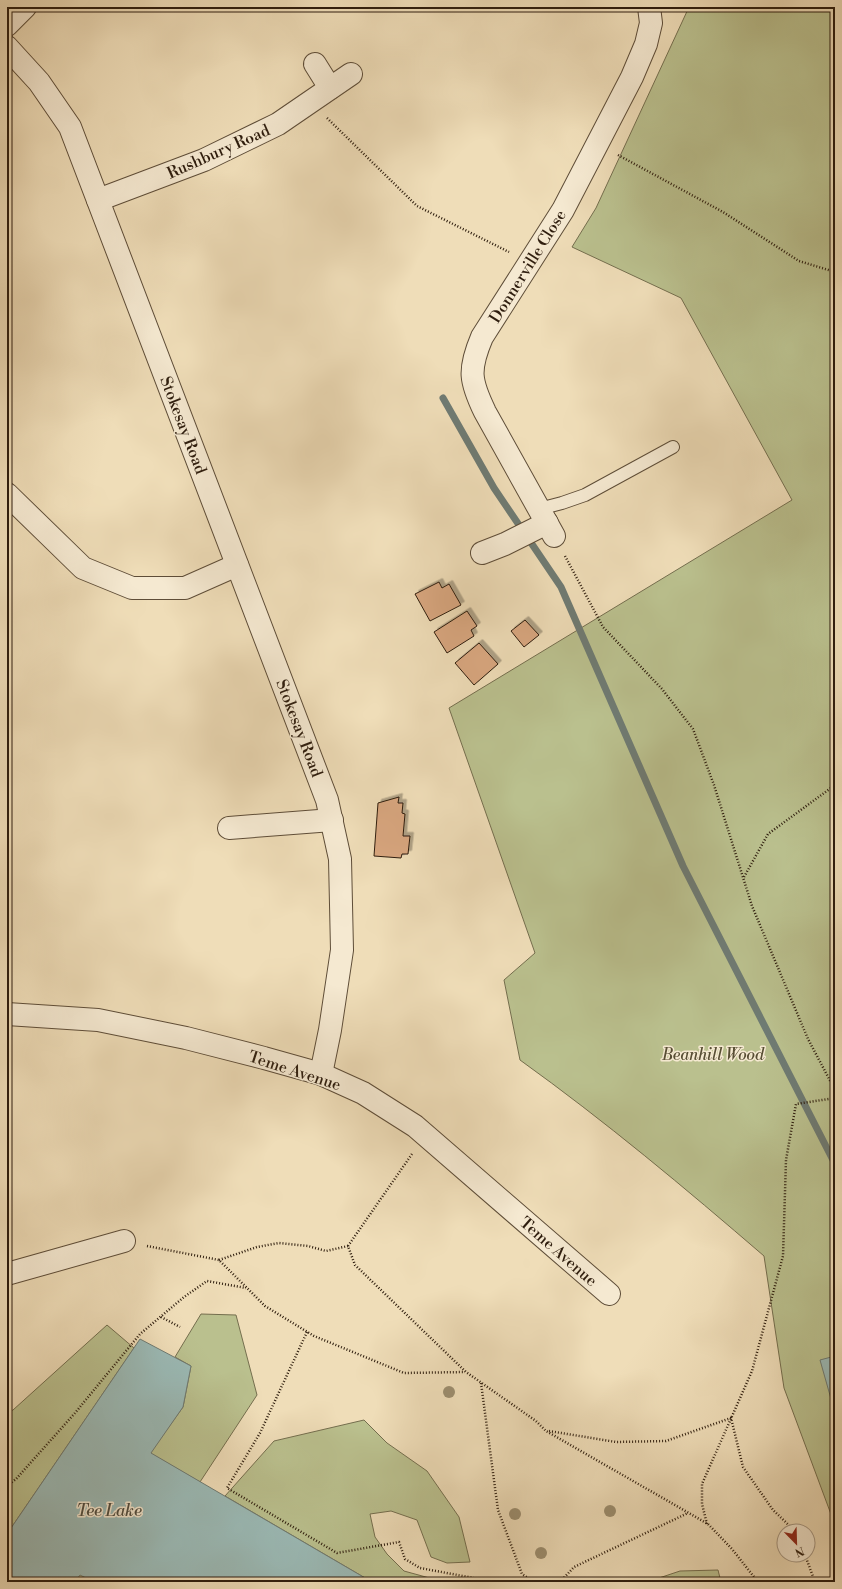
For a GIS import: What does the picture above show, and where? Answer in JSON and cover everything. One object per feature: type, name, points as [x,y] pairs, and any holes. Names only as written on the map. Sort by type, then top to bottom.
[{"type":"street","points":[[7,25],[24,7]]},
{"type":"street","name":"Donnerville Close","points":[[545,524],[485,412],[476,392],[472,375],[474,355],[482,337],[563,210],[598,144],[632,76],[646,44],[651,22],[649,7]]},
{"type":"street","name":"Stokesay Road","points":[[7,47],[39,82],[70,127],[327,800],[340,859],[342,950],[330,1030],[321,1074]]},
{"type":"street","points":[[315,64],[330,88]]},
{"type":"street","name":"Rushbury Road","points":[[98,200],[204,160],[278,124],[351,74]]},
{"type":"street","points":[[7,494],[83,568],[132,588],[185,588],[237,565]]},
{"type":"street","points":[[482,553],[505,544],[545,524]]},
{"type":"street","points":[[230,828],[332,820]]},
{"type":"street","name":"Teme Avenue","points":[[7,1014],[98,1020],[194,1040],[321,1074],[363,1093],[415,1126],[609,1294]]},
{"type":"street","points":[[7,1274],[124,1241]]},
{"type":"lane","points":[[545,524],[562,503],[585,495],[673,447]]},
{"type":"path","points":[[311,102],[417,206],[530,262]]},
{"type":"path","points":[[598,144],[723,212],[799,261],[835,272]]},
{"type":"path","points":[[545,524],[603,627],[662,688],[693,729],[714,785],[752,906],[808,1039],[835,1090]]},
{"type":"path","points":[[744,878],[768,834],[835,785]]},
{"type":"path","points":[[708,1524],[702,1504],[702,1484],[752,1371],[783,1256],[786,1160],[796,1104],[835,1098]]},
{"type":"path","points":[[124,1241],[219,1260],[257,1247],[279,1243],[308,1246],[326,1251],[348,1246],[425,1135]]},
{"type":"path","points":[[348,1246],[355,1265],[466,1372],[536,1421],[546,1431],[708,1524],[732,1549],[758,1582]]},
{"type":"path","points":[[219,1260],[265,1306],[314,1336],[404,1373],[466,1372]]},
{"type":"path","points":[[7,1486],[16,1479],[75,1413],[140,1334],[161,1318],[184,1297],[207,1281],[247,1288]]},
{"type":"path","points":[[161,1318],[180,1327]]},
{"type":"path","points":[[307,1332],[260,1433],[227,1488],[337,1553],[398,1542],[405,1559],[420,1568],[479,1579],[484,1582]]},
{"type":"path","points":[[481,1382],[498,1510],[522,1574],[534,1582]]},
{"type":"path","points":[[546,1431],[616,1442],[666,1441],[731,1418]]},
{"type":"path","points":[[731,1418],[743,1467],[773,1510],[787,1523]]},
{"type":"path","points":[[560,1582],[574,1567],[688,1512]]},
{"type":"path","points":[[808,1563],[815,1582]]},
{"type":"green space","name":"Beanhill Wood","points":[[689,7],[835,7],[835,1525],[784,1388],[764,1256],[644,1155],[552,1083],[520,1060],[504,980],[535,953],[449,708],[792,500],[681,298],[572,247],[596,208]]},
{"type":"green space","points":[[201,1314],[236,1315],[257,1395],[200,1482],[150,1453],[183,1407],[191,1366],[175,1357]]},
{"type":"green space","points":[[107,1325],[134,1348],[7,1534],[7,1413],[13,1410]]},
{"type":"green space","points":[[364,1420],[387,1443],[427,1471],[459,1517],[470,1562],[447,1563],[431,1557],[417,1520],[391,1511],[370,1514],[375,1537],[387,1554],[404,1571],[444,1582],[372,1582],[225,1496],[274,1441]]},
{"type":"green space","points":[[718,1570],[721,1582],[647,1582],[680,1571]]},
{"type":"green space","points":[[80,1574],[94,1582],[75,1582]]},
{"type":"water","name":"Tee Lake","points":[[140,1339],[191,1366],[183,1407],[151,1453],[372,1582],[94,1582],[80,1575],[75,1582],[7,1582],[7,1534]]},
{"type":"water","points":[[835,1356],[835,1413],[820,1360]]},
{"type":"building","points":[[439,582],[442,588],[449,584],[461,605],[430,621],[415,594]]},
{"type":"building","points":[[467,611],[477,626],[471,630],[474,636],[447,653],[434,632]]},
{"type":"building","points":[[525,620],[539,635],[524,647],[511,631]]},
{"type":"building","points":[[479,643],[498,664],[474,685],[455,663]]},
{"type":"building","points":[[399,797],[398,803],[403,803],[402,813],[405,814],[403,836],[410,836],[408,854],[402,854],[401,858],[374,856],[378,803]]},
{"type":"waterway","points":[[443,398],[494,488],[561,587],[683,866],[835,1164]]}]
